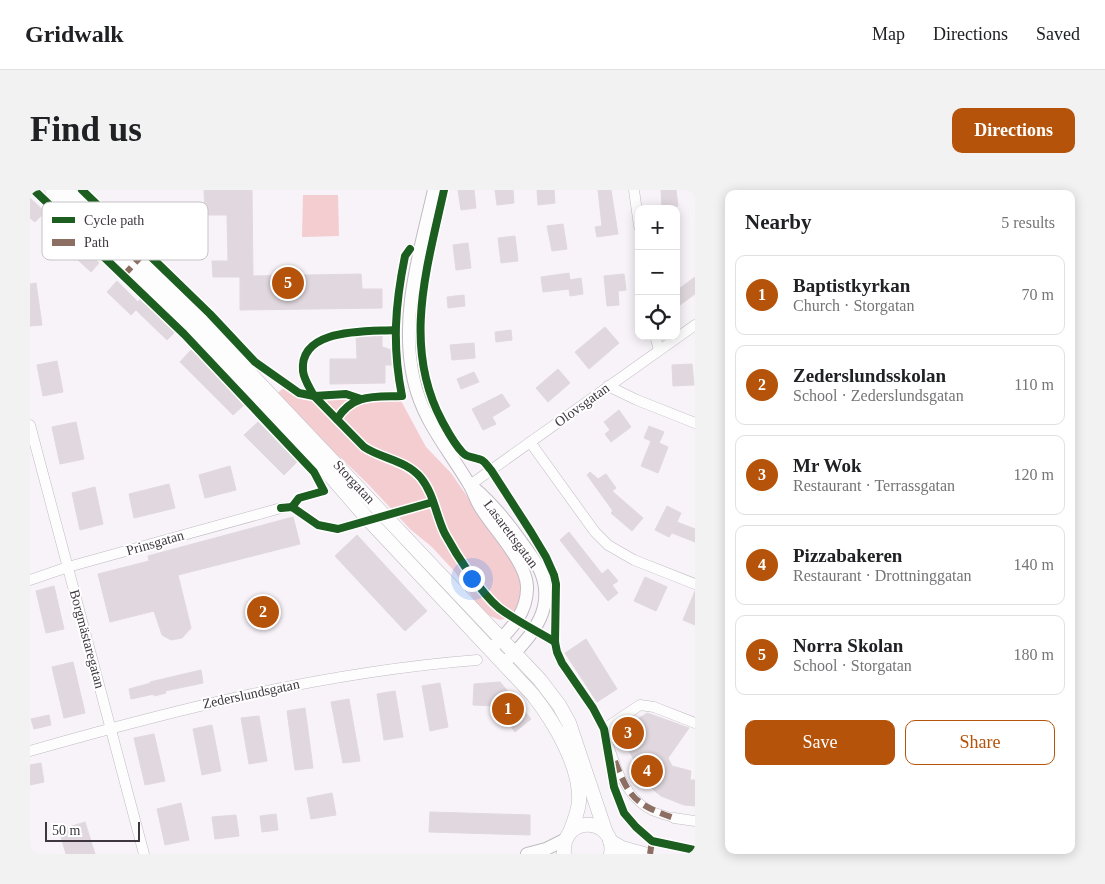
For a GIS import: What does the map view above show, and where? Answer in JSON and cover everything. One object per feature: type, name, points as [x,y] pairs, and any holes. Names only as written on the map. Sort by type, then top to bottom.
[{"type":"main road","name":"Storgatan","points":[[52,190],[64,202]]},
{"type":"main road","name":"Storgatan","points":[[66,190],[78,202]]},
{"type":"main road","name":"Storgatan","points":[[124,260],[200,334],[308,450],[366,517],[504,663],[550,716],[570,758],[579,796],[576,814],[564,846],[564,854]]},
{"type":"main road","name":"Storgatan","points":[[138,260],[207,328],[515,653],[559,705],[569,722],[576,741],[609,842]]},
{"type":"main road","points":[[568,835],[582,825],[595,825],[609,842],[644,854]]},
{"type":"street","name":"Lasarettsgatan","points":[[434,190],[412,290],[408,332],[410,359],[419,401],[428,422],[470,485],[480,507],[521,566],[526,578],[527,586],[523,611],[491,649]]},
{"type":"street","points":[[634,190],[636,205]]},
{"type":"street","name":"Olovsgatan","points":[[470,485],[695,324]]},
{"type":"street","points":[[656,340],[658,350]]},
{"type":"street","points":[[608,386],[637,400],[695,423]]},
{"type":"street","name":"Borgmästaregatan","points":[[30,425],[144,854]]},
{"type":"street","points":[[530,442],[595,532],[608,545],[634,560],[695,584]]},
{"type":"street","name":"Lasarettsgatan","points":[[470,485],[490,501],[518,537],[544,581],[545,602],[535,630],[504,663]]},
{"type":"street","name":"Prinsgatan","points":[[30,580],[68,567],[281,508]]},
{"type":"street","name":"Zederslundsgatan","points":[[30,752],[211,702],[303,683],[413,666],[477,660]]},
{"type":"street","points":[[695,723],[654,707],[640,705],[604,729],[624,785],[636,800],[651,810],[674,818],[695,821]]},
{"type":"street","points":[[527,854],[546,849],[568,835]]},
{"type":"shaded area","points":[[303,195],[338,195],[339,236],[302,237]]},
{"type":"shaded area","points":[[291,382],[318,400],[400,399],[426,447],[451,473],[507,554],[519,576],[521,592],[519,604],[515,611],[507,618],[500,620],[490,616],[476,602],[455,572],[432,547],[410,529],[369,485],[340,457],[324,445],[275,395]]},
{"type":"building","points":[[204,190],[252,190],[253,276],[361,274],[362,289],[382,289],[382,308],[240,310],[240,277],[213,277],[212,261],[228,261],[227,215],[208,215],[208,202],[204,202]]},
{"type":"building","points":[[458,190],[474,190],[476,208],[461,210]]},
{"type":"building","points":[[495,190],[513,190],[514,203],[497,205]]},
{"type":"building","points":[[537,190],[554,190],[555,203],[538,205]]},
{"type":"building","points":[[598,190],[611,190],[618,234],[597,237],[595,227],[602,226]]},
{"type":"building","points":[[661,190],[676,190],[678,205],[662,205]]},
{"type":"building","points":[[30,198],[42,209],[42,215],[35,222],[30,218]]},
{"type":"building","points":[[563,224],[567,249],[552,251],[547,226]]},
{"type":"building","points":[[515,236],[518,261],[501,263],[498,238]]},
{"type":"building","points":[[468,243],[471,268],[456,270],[453,245]]},
{"type":"building","points":[[78,260],[96,260],[99,263],[91,272]]},
{"type":"building","points":[[569,273],[570,280],[581,278],[583,294],[570,296],[569,289],[543,292],[541,277]]},
{"type":"building","points":[[624,274],[626,290],[618,291],[619,305],[607,306],[604,276]]},
{"type":"building","points":[[695,277],[695,294],[680,305],[680,288]]},
{"type":"building","points":[[117,281],[138,302],[142,297],[176,331],[167,340],[136,310],[131,315],[107,292]]},
{"type":"building","points":[[36,283],[42,325],[30,326],[30,284]]},
{"type":"building","points":[[464,295],[465,306],[448,308],[447,297]]},
{"type":"building","points":[[605,327],[619,343],[589,369],[575,352]]},
{"type":"building","points":[[511,330],[512,340],[496,342],[495,332]]},
{"type":"building","points":[[356,331],[382,331],[382,347],[392,350],[392,365],[385,365],[385,383],[330,384],[330,359],[357,359]]},
{"type":"building","points":[[474,343],[475,358],[452,360],[450,345]]},
{"type":"building","points":[[191,350],[245,404],[233,415],[180,362]]},
{"type":"building","points":[[57,361],[63,392],[43,396],[37,365]]},
{"type":"building","points":[[692,364],[694,385],[673,386],[672,365]]},
{"type":"building","points":[[558,369],[570,383],[548,402],[536,388]]},
{"type":"building","points":[[474,372],[479,382],[461,389],[457,379]]},
{"type":"building","points":[[502,394],[510,406],[492,417],[496,424],[483,430],[472,409]]},
{"type":"building","points":[[619,410],[631,427],[611,442],[605,434],[610,430],[604,422]]},
{"type":"building","points":[[76,422],[84,459],[60,464],[52,427]]},
{"type":"building","points":[[258,422],[297,462],[284,475],[244,435]]},
{"type":"building","points":[[649,426],[664,432],[659,443],[668,447],[658,473],[641,466],[651,441],[644,438]]},
{"type":"building","points":[[230,466],[236,490],[205,498],[199,475]]},
{"type":"building","points":[[590,472],[598,479],[606,474],[616,488],[612,491],[643,518],[632,531],[611,513],[613,511],[587,475]]},
{"type":"building","points":[[169,484],[175,508],[134,518],[129,494]]},
{"type":"building","points":[[95,487],[103,524],[80,530],[72,493]]},
{"type":"building","points":[[667,506],[681,513],[677,522],[695,529],[695,542],[672,533],[669,537],[655,530]]},
{"type":"building","points":[[293,517],[300,544],[178,575],[191,628],[182,638],[171,640],[162,635],[154,611],[110,622],[98,574],[149,561],[148,556]]},
{"type":"building","points":[[569,532],[602,574],[608,569],[618,581],[612,585],[618,593],[608,601],[560,540]]},
{"type":"building","points":[[357,535],[427,611],[405,631],[335,556]]},
{"type":"building","points":[[645,577],[667,587],[656,611],[634,601]]},
{"type":"building","points":[[54,586],[64,629],[46,633],[36,591]]},
{"type":"building","points":[[695,591],[695,625],[683,620]]},
{"type":"building","points":[[586,639],[617,689],[597,702],[565,653]]},
{"type":"building","points":[[73,662],[85,713],[64,718],[52,667]]},
{"type":"building","points":[[201,670],[203,683],[165,691],[166,693],[154,696],[154,694],[131,699],[129,689]]},
{"type":"building","points":[[500,682],[531,719],[515,732],[495,706],[473,705],[474,684]]},
{"type":"building","points":[[440,683],[448,727],[430,731],[422,686]]},
{"type":"building","points":[[395,691],[403,737],[384,740],[377,694]]},
{"type":"building","points":[[349,699],[360,761],[343,763],[331,702]]},
{"type":"building","points":[[305,708],[313,768],[295,770],[287,711]]},
{"type":"building","points":[[647,713],[689,728],[668,758],[672,766],[691,771],[690,780],[695,780],[695,806],[684,805],[661,796],[650,787],[618,732]]},
{"type":"building","points":[[49,715],[51,725],[34,729],[31,719]]},
{"type":"building","points":[[259,716],[267,761],[249,764],[241,718]]},
{"type":"building","points":[[212,725],[221,771],[202,775],[193,729]]},
{"type":"building","points":[[154,734],[165,781],[145,785],[134,738]]},
{"type":"building","points":[[41,763],[44,782],[30,785],[30,765]]},
{"type":"building","points":[[332,793],[336,815],[311,819],[307,798]]},
{"type":"building","points":[[181,803],[189,840],[165,845],[157,809]]},
{"type":"building","points":[[430,812],[530,815],[530,835],[429,832]]},
{"type":"building","points":[[276,814],[278,830],[262,832],[260,816]]},
{"type":"building","points":[[236,815],[239,836],[215,839],[212,817]]},
{"type":"building","points":[[85,822],[95,854],[66,854],[59,830]]},
{"type":"marked path","points":[[123,276],[138,260]]},
{"type":"marked path","points":[[615,761],[630,792],[642,804],[674,818]]},
{"type":"marked path","points":[[650,854],[652,841]]},
{"type":"cycle path","points":[[34,190],[46,202]]},
{"type":"cycle path","points":[[82,190],[94,202]]},
{"type":"cycle path","points":[[444,190],[425,278],[422,307],[421,336],[423,364],[430,393],[442,421],[454,442],[465,455],[483,461],[491,470],[546,557],[556,584],[555,642],[557,652],[562,663],[593,708],[604,729],[614,787],[624,813],[652,841],[695,850]]},
{"type":"cycle path","points":[[337,419],[350,405],[365,398],[402,396],[397,360],[396,326],[405,256],[410,249]]},
{"type":"cycle path","points":[[107,260],[184,334],[314,472],[324,491],[299,498],[292,507]]},
{"type":"cycle path","points":[[154,260],[210,314],[255,362],[299,393],[314,396],[364,447],[401,463],[415,472],[429,491],[450,543],[484,593],[499,608],[519,622],[555,642]]},
{"type":"cycle path","points":[[361,399],[346,394],[314,396],[303,371],[305,357],[312,346],[323,339],[353,332],[395,330]]},
{"type":"cycle path","points":[[281,508],[292,507],[318,525],[338,529],[433,502]]},
{"type":"place","name":"Norra Skolan","points":[[288,283]]},
{"type":"place","name":"Zederslundsskolan","points":[[263,612]]},
{"type":"place","name":"Baptistkyrkan","points":[[508,709]]},
{"type":"place","name":"Mr Wok","points":[[628,733]]},
{"type":"place","name":"Pizzabakeren","points":[[647,771]]}]
